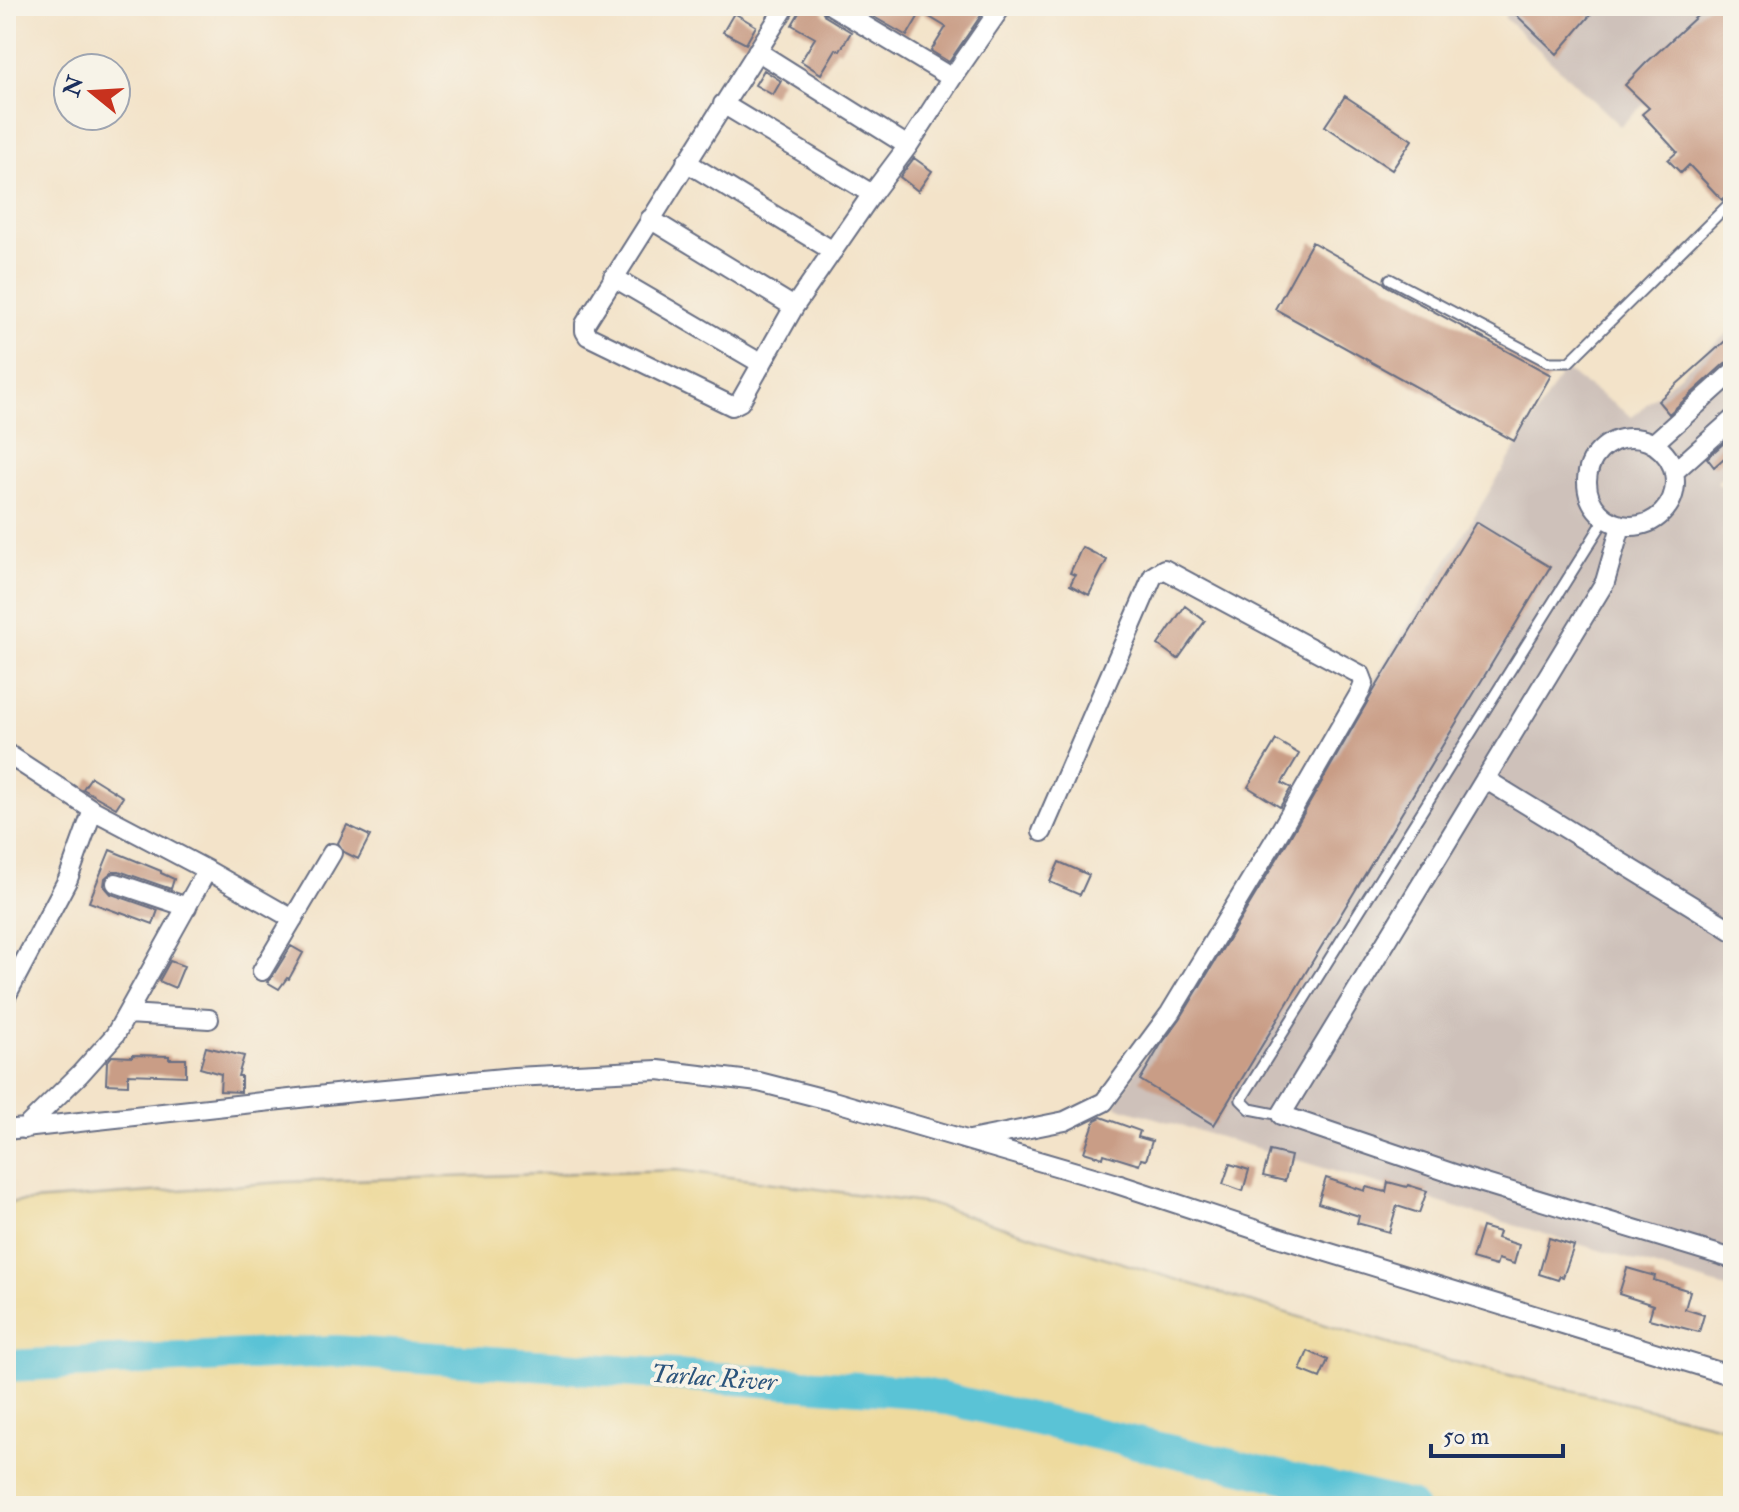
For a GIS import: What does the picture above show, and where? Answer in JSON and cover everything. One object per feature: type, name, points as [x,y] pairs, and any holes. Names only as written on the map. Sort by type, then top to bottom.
[{"type":"street","points":[[786,6],[585,324],[588,336],[732,406],[740,402],[794,307],[908,146],[995,8]]},
{"type":"street","points":[[832,6],[952,78]]},
{"type":"street","points":[[757,51],[908,146]]},
{"type":"street","points":[[723,104],[872,194]]},
{"type":"street","points":[[686,162],[833,251]]},
{"type":"street","points":[[650,219],[794,307]]},
{"type":"street","points":[[613,277],[762,364]]},
{"type":"street","points":[[1653,444],[1733,372]]},
{"type":"street","points":[[1675,471],[1733,419]]},
{"type":"street","points":[[1641,438],[1653,444],[1663,450],[1675,471],[1675,494],[1663,514],[1643,526],[1613,523],[1590,500],[1587,476],[1597,454],[1617,440],[1641,438]]},
{"type":"street","points":[[1613,523],[1605,582],[1281,1115],[1466,1178],[1733,1259]]},
{"type":"street","points":[[963,1141],[1065,1121],[1104,1102],[1170,1013],[1279,833],[1361,691],[1364,683],[1361,675],[1164,569],[1158,571],[1153,576],[1042,832]]},
{"type":"street","points":[[6,753],[93,810],[293,919]]},
{"type":"street","points":[[1485,779],[1733,931]]},
{"type":"street","points":[[6,996],[68,879],[93,810]]},
{"type":"street","points":[[262,971],[332,853]]},
{"type":"street","points":[[15,1130],[107,1044],[128,1014],[207,870]]},
{"type":"street","points":[[116,883],[187,907]]},
{"type":"street","points":[[128,1014],[209,1019]]},
{"type":"street","points":[[15,1130],[514,1077],[658,1070],[759,1082],[1114,1183],[1281,1238],[1733,1376]]},
{"type":"lane","points":[[1390,279],[1548,362],[1569,362],[1733,200]]},
{"type":"lane","points":[[1281,1115],[1250,1109],[1241,1100],[1613,523]]},
{"type":"shaded area","points":[[1514,6],[1733,6],[1733,22],[1620,126],[1504,17]]},
{"type":"shaded area","points":[[1733,328],[1733,467],[1717,482],[1733,495],[1733,1290],[1115,1106],[1564,369],[1632,417]]},
{"type":"sand","points":[[677,1170],[929,1204],[1418,1353],[1733,1429],[1733,1506],[6,1506],[6,1203],[284,1182]]},
{"type":"building","points":[[803,6],[820,6],[825,16],[851,32],[821,74],[801,61],[815,38],[792,25]]},
{"type":"building","points":[[855,6],[977,6],[984,11],[949,62],[931,51],[946,27],[921,12],[907,36]]},
{"type":"building","points":[[1507,6],[1598,6],[1557,54]]},
{"type":"building","points":[[1708,6],[1733,6],[1733,190],[1722,200],[1689,165],[1681,173],[1668,160],[1677,152],[1642,114],[1649,108],[1625,85]]},
{"type":"building","points":[[734,13],[756,26],[746,44],[723,32]]},
{"type":"building","points":[[764,70],[781,81],[773,95],[755,85]]},
{"type":"building","points":[[1345,96],[1412,140],[1392,170],[1325,126]]},
{"type":"building","points":[[914,158],[932,171],[918,191],[900,177]]},
{"type":"building","points":[[1312,242],[1551,375],[1514,441],[1275,309]]},
{"type":"building","points":[[1733,334],[1733,360],[1725,363],[1669,414],[1658,401]]},
{"type":"building","points":[[1733,435],[1733,450],[1714,467],[1707,458]]},
{"type":"building","points":[[1476,522],[1550,567],[1214,1125],[1140,1080],[1289,839]]},
{"type":"building","points":[[1082,547],[1107,560],[1089,595],[1070,585],[1075,575],[1070,573]]},
{"type":"building","points":[[1185,606],[1205,621],[1178,659],[1158,645]]},
{"type":"building","points":[[1276,740],[1299,754],[1282,783],[1291,788],[1280,807],[1248,787]]},
{"type":"building","points":[[91,777],[123,797],[116,808],[83,789]]},
{"type":"building","points":[[347,825],[370,836],[358,859],[344,852],[338,843]]},
{"type":"building","points":[[110,850],[174,879],[171,889],[119,871],[113,871],[105,878],[104,886],[111,894],[158,910],[153,924],[89,902]]},
{"type":"building","points":[[1059,862],[1089,875],[1080,895],[1050,882]]},
{"type":"building","points":[[291,946],[303,953],[289,979],[279,989],[267,982]]},
{"type":"building","points":[[170,961],[184,966],[175,988],[159,981]]},
{"type":"building","points":[[206,1047],[244,1056],[238,1076],[241,1076],[241,1092],[220,1091],[221,1074],[200,1068]]},
{"type":"building","points":[[112,1056],[186,1059],[186,1076],[128,1074],[128,1085],[106,1084],[107,1062]]},
{"type":"building","points":[[1101,1117],[1140,1131],[1138,1137],[1152,1141],[1146,1160],[1141,1159],[1139,1165],[1104,1154],[1103,1158],[1084,1152],[1095,1120]]},
{"type":"building","points":[[1270,1151],[1291,1156],[1285,1181],[1263,1176]]},
{"type":"building","points":[[1230,1164],[1249,1170],[1243,1191],[1223,1184]]},
{"type":"building","points":[[1326,1178],[1365,1191],[1366,1187],[1386,1192],[1388,1182],[1427,1191],[1419,1213],[1397,1206],[1389,1232],[1357,1223],[1359,1216],[1318,1203]]},
{"type":"building","points":[[1482,1227],[1499,1232],[1497,1238],[1519,1245],[1514,1264],[1498,1259],[1496,1266],[1472,1259]]},
{"type":"building","points":[[1549,1238],[1574,1246],[1563,1277],[1560,1276],[1558,1280],[1539,1274]]},
{"type":"building","points":[[1627,1268],[1690,1291],[1685,1309],[1704,1315],[1699,1332],[1649,1319],[1653,1305],[1619,1294]]},
{"type":"building","points":[[1308,1351],[1328,1360],[1320,1378],[1300,1370]]},
{"type":"waterway","name":"Tarlac River","points":[[6,1366],[335,1351],[916,1392],[1410,1506]]}]
